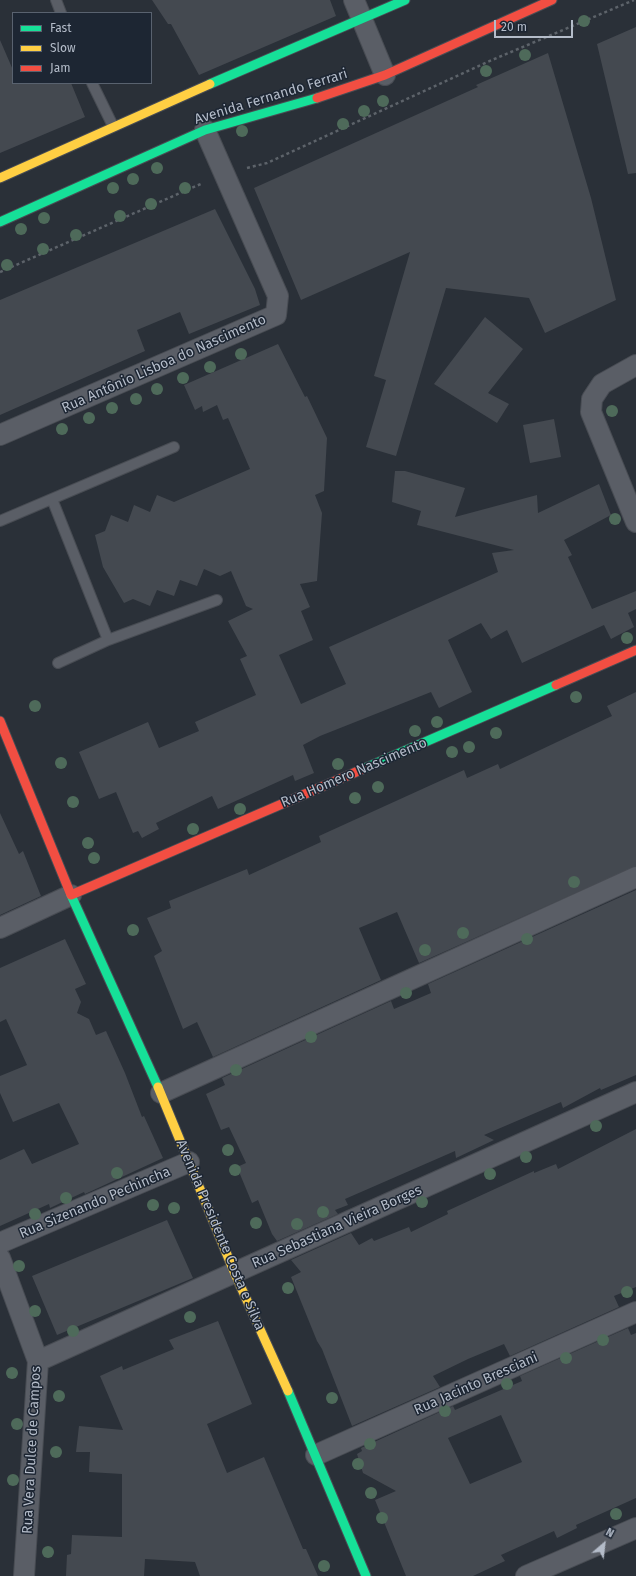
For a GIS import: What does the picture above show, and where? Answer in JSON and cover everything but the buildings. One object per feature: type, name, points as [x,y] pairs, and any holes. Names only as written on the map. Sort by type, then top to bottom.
[{"type":"street","name":"Avenida Fernando Ferrari","points":[[0,178],[113,126],[358,9],[405,0]]},
{"type":"street","name":"Avenida Fernando Ferrari","points":[[0,222],[205,130],[343,90],[385,75],[552,0]]},
{"type":"street","points":[[358,9],[385,75]]},
{"type":"street","name":"Rua Antônio Lisboa do Nascimento","points":[[0,435],[276,315],[278,296],[205,130]]},
{"type":"street","points":[[636,365],[602,384],[592,398],[591,412],[636,522]]},
{"type":"street","name":"Rua Homero Nascimento","points":[[71,895],[636,650]]},
{"type":"street","name":"Avenida Presidente Costa e Silva","points":[[0,721],[71,895],[161,1092],[235,1274],[316,1455],[366,1576]]},
{"type":"street","points":[[161,1092],[636,877]]},
{"type":"street","points":[[0,928],[71,895]]},
{"type":"street","name":"Rua Sebastiana Vieira Borges","points":[[38,1361],[235,1274],[636,1092]]},
{"type":"street","name":"Rua Sizenando Pechincha","points":[[0,1243],[189,1162]]},
{"type":"street","name":"Rua Vera Dulce de Campos","points":[[0,1258],[38,1361],[24,1576]]},
{"type":"street","name":"Rua Jacinto Bresciani","points":[[316,1455],[636,1312]]},
{"type":"street","points":[[526,1576],[636,1528]]},
{"type":"lane","points":[[56,0],[61,12]]},
{"type":"lane","points":[[92,84],[113,126]]},
{"type":"lane","points":[[0,521],[174,447]]},
{"type":"lane","points":[[52,499],[108,640]]},
{"type":"lane","points":[[58,663],[108,640],[217,600]]},
{"type":"path","points":[[0,272],[224,174],[267,163],[492,60],[634,0]]},
{"type":"traffic: fast","points":[[210,84],[405,0]]},
{"type":"traffic: fast","points":[[0,222],[205,130],[317,98]]},
{"type":"traffic: fast","points":[[363,769],[556,685]]},
{"type":"traffic: fast","points":[[71,895],[158,1087]]},
{"type":"traffic: fast","points":[[288,1391],[366,1576]]},
{"type":"traffic: slow","points":[[0,178],[210,84]]},
{"type":"traffic: slow","points":[[158,1087],[235,1274],[288,1391]]},
{"type":"traffic: jam","points":[[317,98],[385,75],[552,0]]},
{"type":"traffic: jam","points":[[556,685],[636,650]]},
{"type":"traffic: jam","points":[[0,721],[71,895]]},
{"type":"traffic: jam","points":[[71,895],[363,769]]}]
